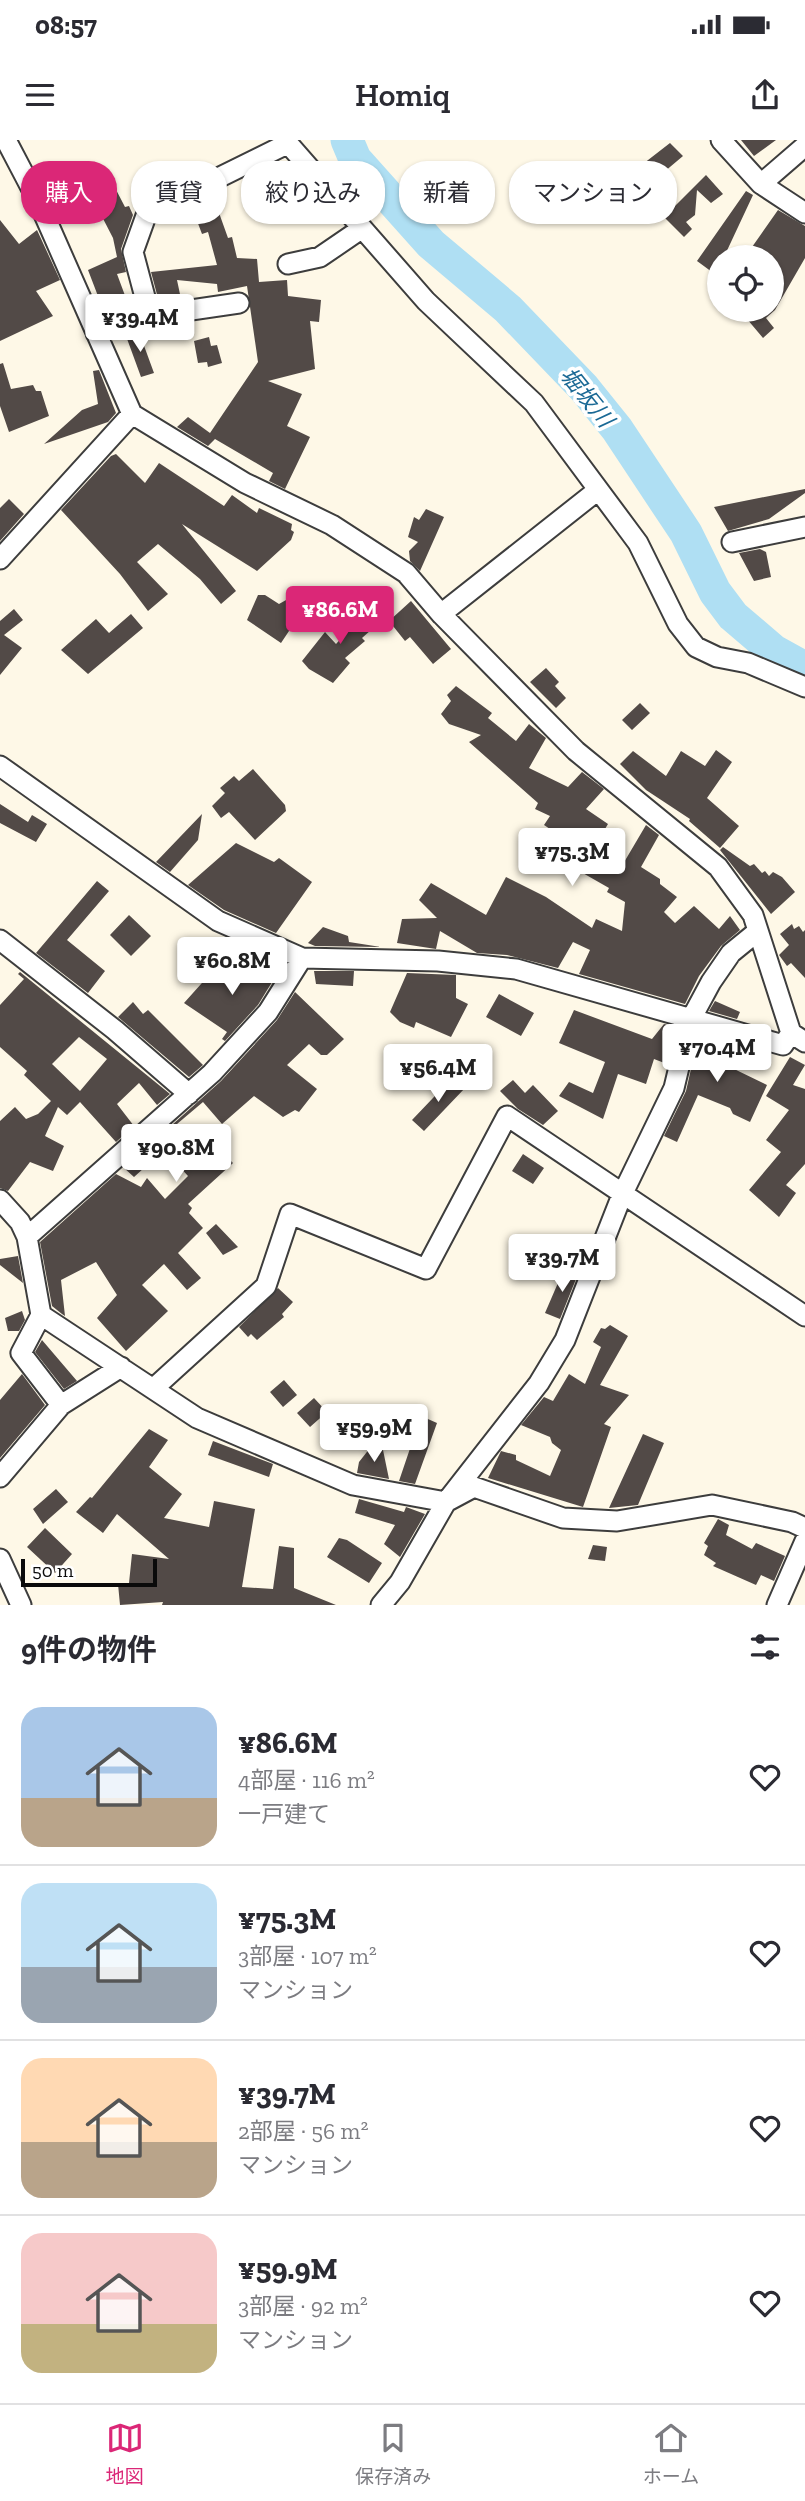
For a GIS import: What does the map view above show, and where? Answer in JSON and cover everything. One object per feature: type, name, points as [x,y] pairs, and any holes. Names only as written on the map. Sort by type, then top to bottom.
[{"type":"street","points":[[0,766],[218,921],[302,958],[438,961],[516,969],[690,1021],[783,1045],[798,1037],[753,915],[718,867],[576,751],[441,614],[406,573],[342,532],[245,483],[132,414],[39,203],[6,140]]},
{"type":"street","points":[[721,140],[761,184],[805,213]]},
{"type":"street","points":[[150,316],[132,252],[147,213],[286,142],[426,301],[534,403],[638,543],[678,624],[696,647],[717,657],[748,663],[805,687]]},
{"type":"street","points":[[761,184],[805,146]]},
{"type":"street","points":[[288,264],[320,257],[361,229]]},
{"type":"street","points":[[96,333],[150,316],[239,303]]},
{"type":"street","points":[[0,559],[132,414]]},
{"type":"street","points":[[441,614],[598,490]]},
{"type":"street","points":[[732,542],[805,527]]},
{"type":"street","points":[[381,1605],[400,1582],[446,1502],[539,1383],[565,1340],[622,1195],[674,1088],[690,1021],[711,982],[732,953],[758,931]]},
{"type":"street","points":[[0,940],[115,1030],[190,1094]]},
{"type":"street","points":[[27,1237],[190,1094],[268,1012],[302,958]]},
{"type":"street","points":[[154,1388],[266,1286],[290,1214],[426,1269],[507,1116],[613,1184],[622,1195],[805,1316]]},
{"type":"street","points":[[0,1199],[20,1222],[27,1237],[41,1315],[21,1353],[61,1405]]},
{"type":"street","points":[[41,1315],[197,1418],[353,1485],[446,1502],[474,1487],[563,1518],[617,1521],[712,1505],[792,1522],[805,1528]]},
{"type":"street","points":[[0,1478],[61,1405],[121,1367]]},
{"type":"street","points":[[777,1605],[805,1541]]},
{"type":"street","points":[[0,1559],[21,1605]]},
{"type":"building","points":[[741,140],[776,140],[754,156]]},
{"type":"building","points":[[670,143],[683,156],[677,161],[647,161]]},
{"type":"building","points":[[706,175],[723,194],[711,203],[697,190],[695,215],[686,222],[692,229],[684,237],[671,224],[677,224],[677,204]]},
{"type":"building","points":[[746,191],[753,195],[730,245],[708,245]]},
{"type":"building","points":[[117,192],[125,207],[129,206],[131,210],[131,221],[121,249],[126,272],[117,274],[130,309],[106,317],[88,270],[117,257],[113,238],[106,224],[117,224]]},
{"type":"building","points":[[778,210],[805,226],[805,258],[784,294],[784,245],[753,245]]},
{"type":"building","points":[[0,220],[19,244],[37,230],[60,280],[36,291],[53,316],[0,341]]},
{"type":"building","points":[[198,224],[223,224],[228,238],[232,237],[237,258],[257,259],[259,282],[287,280],[288,296],[321,300],[319,322],[310,321],[315,369],[268,381],[302,394],[287,426],[310,437],[285,489],[269,481],[273,473],[215,439],[208,446],[177,427],[188,417],[210,433],[258,362],[247,286],[218,292],[217,284],[177,280],[181,299],[159,302],[151,272],[217,265],[208,232],[202,234]]},
{"type":"building","points":[[707,247],[707,268],[697,261]]},
{"type":"building","points":[[750,322],[769,322],[774,328],[763,338]]},
{"type":"building","points":[[139,332],[154,373],[141,377],[126,336]]},
{"type":"building","points":[[209,337],[211,346],[217,345],[222,363],[208,367],[207,362],[198,363],[194,341]]},
{"type":"building","points":[[3,363],[11,389],[33,385],[36,391],[41,391],[49,416],[9,432],[0,406],[0,364]]},
{"type":"building","points":[[99,370],[116,413],[108,422],[44,444],[82,410],[98,404],[93,371]]},
{"type":"building","points":[[116,454],[145,483],[159,463],[224,506],[232,495],[257,513],[259,508],[292,524],[291,530],[294,532],[291,540],[257,571],[182,524],[236,591],[221,604],[200,579],[158,544],[137,562],[168,594],[148,611],[120,574],[61,510],[111,456]]},
{"type":"building","points":[[805,489],[805,493],[769,519],[728,531],[714,507]]},
{"type":"building","points":[[9,499],[24,514],[0,541],[0,508]]},
{"type":"building","points":[[426,509],[444,517],[420,571],[410,561],[409,551],[418,542],[408,537],[414,517],[419,520]]},
{"type":"building","points":[[760,549],[766,552],[771,577],[754,581],[739,553]]},
{"type":"building","points":[[258,595],[265,595],[279,604],[295,595],[291,611],[299,616],[281,643],[247,620]]},
{"type":"building","points":[[411,601],[451,649],[433,664],[410,637],[405,641],[389,621]]},
{"type":"building","points":[[365,605],[380,622],[362,638],[365,641],[345,658],[350,663],[333,683],[309,669],[302,661],[325,632],[336,644],[355,623],[346,613],[353,607]]},
{"type":"building","points":[[14,609],[23,620],[4,635],[22,648],[0,675],[0,621]]},
{"type":"building","points":[[131,614],[143,628],[88,674],[61,650],[96,619],[109,633]]},
{"type":"building","points":[[546,668],[559,682],[555,686],[566,698],[556,708],[530,682]]},
{"type":"building","points":[[456,686],[492,713],[488,718],[516,741],[529,724],[546,738],[529,768],[568,787],[582,772],[604,789],[586,809],[608,824],[596,844],[623,864],[646,825],[659,835],[641,867],[660,879],[660,884],[677,897],[664,912],[675,923],[694,906],[719,929],[730,916],[740,930],[721,946],[699,976],[685,1004],[579,974],[590,950],[573,942],[558,968],[507,955],[477,953],[440,931],[436,949],[397,943],[402,919],[437,918],[419,900],[431,883],[486,915],[506,877],[546,897],[592,928],[596,919],[622,931],[625,902],[607,892],[609,888],[567,864],[577,847],[544,825],[550,816],[535,809],[538,803],[469,742],[481,735],[449,724],[441,714],[451,701],[447,695]]},
{"type":"building","points":[[640,703],[650,713],[632,730],[622,720]]},
{"type":"building","points":[[716,750],[732,762],[707,798],[739,826],[720,848],[689,821],[690,819],[646,790],[620,764],[633,751],[666,776],[681,751],[705,766]]},
{"type":"building","points":[[253,769],[285,805],[286,811],[255,840],[229,812],[221,818],[212,806],[225,793],[220,788],[234,776],[239,781]]},
{"type":"building","points":[[0,804],[28,822],[32,815],[47,824],[36,842],[0,823]]},
{"type":"building","points":[[202,814],[198,840],[170,872],[156,862]]},
{"type":"building","points":[[236,843],[274,862],[279,858],[312,882],[276,933],[224,910],[188,885]]},
{"type":"building","points":[[723,847],[750,866],[754,864],[762,873],[765,871],[769,876],[773,872],[782,877],[795,892],[771,914],[720,850]]},
{"type":"building","points":[[97,881],[109,891],[67,940],[105,971],[88,993],[36,953]]},
{"type":"building","points":[[129,915],[151,936],[131,956],[110,935]]},
{"type":"building","points":[[792,924],[794,929],[799,926],[803,932],[805,930],[805,978],[791,963],[787,966],[779,955],[789,945],[780,934]]},
{"type":"building","points":[[323,927],[348,936],[349,942],[381,947],[315,946],[308,943]]},
{"type":"building","points":[[256,961],[277,974],[258,1005],[225,1041],[222,1039],[227,1032],[184,1003],[210,974],[227,985],[244,962],[251,967]]},
{"type":"building","points":[[314,971],[354,971],[353,986],[316,984]]},
{"type":"building","points":[[20,972],[170,1094],[157,1105],[139,1083],[117,1104],[134,1126],[116,1142],[80,1102],[67,1115],[58,1107],[45,1136],[64,1146],[53,1171],[30,1162],[8,1191],[0,1188],[0,1121],[15,1107],[26,1119],[38,1114],[51,1101],[24,1075],[27,1071],[0,1047],[0,1005],[24,979],[18,974]],"holes":[[[79,1037],[107,1059],[80,1091],[52,1064]]]},
{"type":"building","points":[[407,973],[456,975],[456,998],[468,1004],[451,1037],[416,1022],[414,1028],[400,1022],[390,1012]]},
{"type":"building","points":[[295,992],[344,1039],[327,1055],[321,1055],[309,1044],[287,1065],[317,1089],[299,1112],[295,1110],[283,1117],[254,1096],[222,1124],[203,1102],[177,1124],[207,1158],[218,1148],[233,1163],[188,1204],[192,1208],[189,1213],[203,1228],[178,1253],[201,1278],[187,1290],[164,1264],[142,1285],[168,1311],[126,1351],[97,1318],[117,1295],[96,1262],[61,1280],[65,1316],[62,1314],[52,1306],[40,1242],[116,1174],[141,1187],[147,1178],[165,1199],[188,1176],[164,1150],[134,1177],[124,1168],[221,1081],[277,1020]]},
{"type":"building","points":[[499,994],[534,1013],[521,1036],[486,1017]]},
{"type":"building","points":[[715,1001],[740,1012],[737,1019],[709,1011]]},
{"type":"building","points":[[133,1002],[143,1014],[148,1010],[203,1065],[189,1077],[118,1017]]},
{"type":"building","points":[[574,1010],[652,1039],[664,1024],[676,1027],[667,1064],[654,1059],[646,1084],[618,1074],[603,1119],[559,1096],[569,1082],[593,1093],[605,1062],[559,1043]]},
{"type":"building","points":[[699,1034],[728,1042],[736,1048],[730,1067],[767,1085],[750,1122],[733,1114],[730,1108],[698,1095],[677,1142],[664,1136],[686,1091]]},
{"type":"building","points":[[790,1057],[805,1065],[793,1085],[805,1089],[805,1164],[786,1185],[796,1193],[779,1217],[749,1190],[781,1152],[766,1140],[789,1110],[766,1096]]},
{"type":"building","points":[[453,1077],[465,1088],[424,1131],[412,1120]]},
{"type":"building","points":[[513,1080],[525,1093],[533,1085],[558,1111],[543,1125],[518,1109],[500,1091]]},
{"type":"building","points":[[523,1154],[544,1168],[533,1184],[512,1171]]},
{"type":"building","points":[[216,1224],[238,1247],[223,1255],[206,1233]]},
{"type":"building","points":[[18,1256],[23,1283],[0,1265],[0,1259]]},
{"type":"building","points":[[564,1269],[578,1274],[560,1319],[545,1313]]},
{"type":"building","points":[[278,1288],[293,1302],[282,1314],[284,1317],[257,1340],[251,1334],[248,1337],[239,1327]]},
{"type":"building","points":[[22,1311],[25,1320],[19,1331],[8,1331],[5,1318]]},
{"type":"building","points":[[610,1325],[628,1336],[600,1385],[629,1395],[604,1424],[611,1427],[583,1507],[488,1478],[501,1451],[516,1455],[516,1460],[550,1476],[561,1450],[552,1443],[550,1437],[521,1425],[544,1397],[553,1401],[569,1374],[585,1384],[601,1347],[593,1342],[601,1328],[605,1329]]},
{"type":"building","points":[[42,1340],[77,1381],[64,1389],[35,1352]]},
{"type":"building","points":[[22,1374],[45,1405],[0,1458],[0,1400]]},
{"type":"building","points":[[284,1380],[297,1395],[283,1407],[270,1392]]},
{"type":"building","points":[[314,1398],[327,1412],[310,1427],[297,1413]]},
{"type":"building","points":[[421,1416],[437,1423],[415,1484],[399,1481]]},
{"type":"building","points":[[149,1429],[168,1440],[149,1467],[182,1494],[164,1518],[209,1527],[214,1501],[255,1509],[242,1587],[273,1589],[279,1546],[294,1548],[294,1588],[336,1605],[162,1605],[163,1602],[120,1605],[118,1584],[129,1583],[132,1554],[169,1559],[117,1514],[103,1533],[76,1512],[92,1498]]},
{"type":"building","points":[[643,1434],[664,1443],[638,1505],[609,1508]]},
{"type":"building","points":[[213,1441],[273,1464],[269,1477],[208,1455]]},
{"type":"building","points":[[370,1448],[383,1450],[389,1479],[357,1473],[359,1462]]},
{"type":"building","points":[[56,1489],[68,1502],[43,1524],[33,1509]]},
{"type":"building","points":[[359,1499],[404,1512],[406,1507],[425,1514],[400,1557],[384,1544],[395,1525],[355,1513]]},
{"type":"building","points":[[718,1519],[729,1525],[726,1535],[752,1549],[756,1543],[785,1556],[774,1581],[761,1575],[756,1585],[713,1566],[716,1563],[704,1555],[708,1546],[704,1543]]},
{"type":"building","points":[[45,1528],[72,1554],[55,1573],[27,1547]]},
{"type":"building","points":[[339,1538],[347,1540],[382,1563],[369,1583],[327,1557]]},
{"type":"building","points":[[593,1545],[607,1547],[605,1561],[588,1559]]},
{"type":"waterway","name":"堀坂川","points":[[347,140],[355,159],[431,244],[508,309],[584,388],[617,429],[686,533],[715,592],[733,616],[774,651],[805,668]]}]
